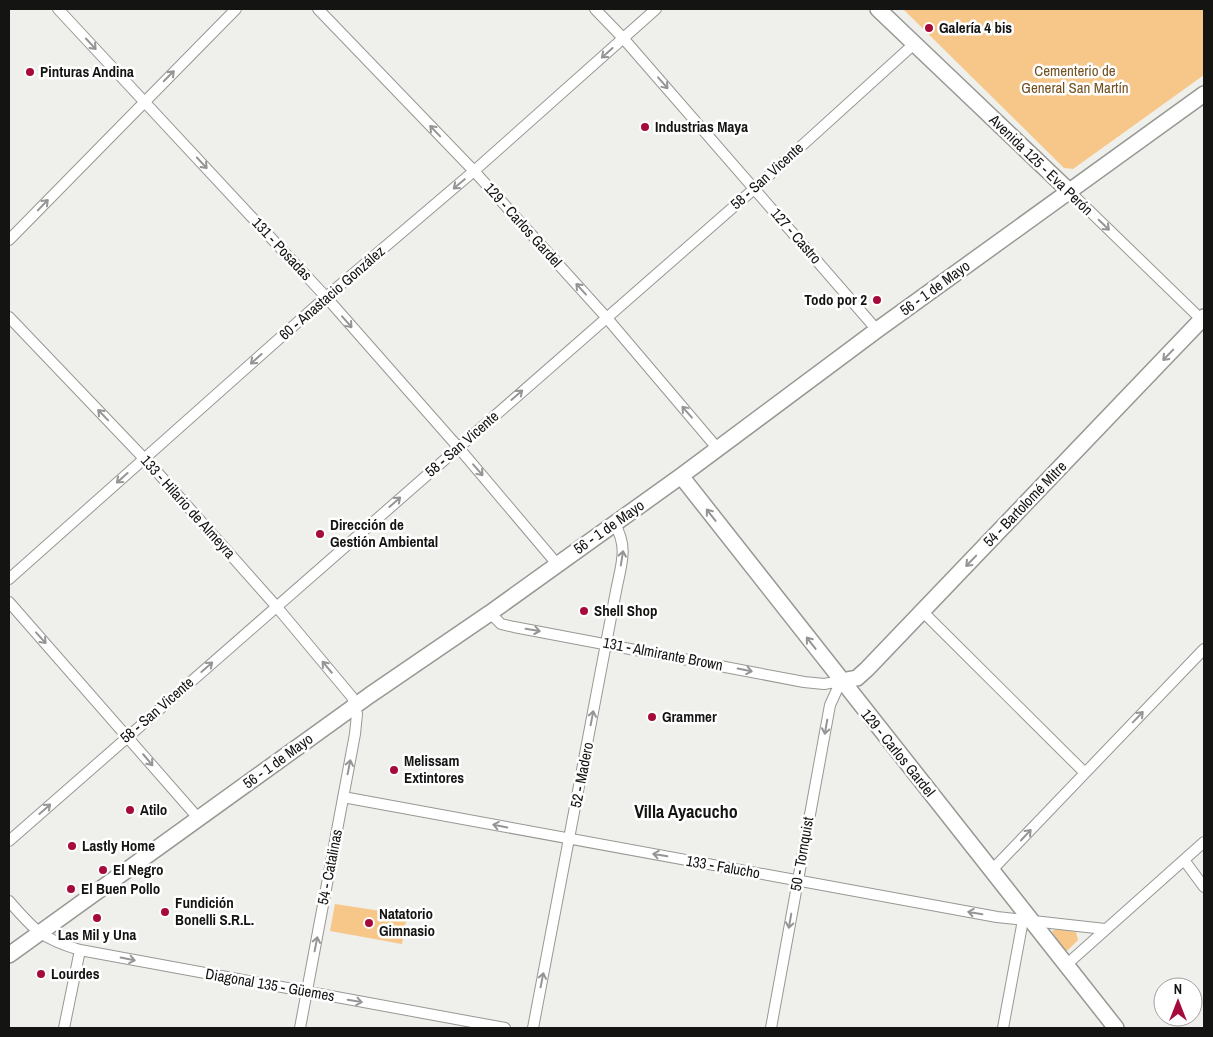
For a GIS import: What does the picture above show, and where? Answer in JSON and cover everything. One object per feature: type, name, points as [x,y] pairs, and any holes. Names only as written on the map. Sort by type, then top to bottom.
[{"type":"street","name":"131 - Posadas","points":[[58,9],[326,297],[458,447],[557,564]]},
{"type":"street","points":[[9,240],[236,9]]},
{"type":"street","name":"129 - Carlos Gardel","points":[[318,9],[474,171],[606,317],[718,450]]},
{"type":"street","name":"127 - Castro","points":[[595,9],[623,38],[877,330]]},
{"type":"street","name":"60 - Anastacio González","points":[[9,579],[326,297],[474,171],[656,9]]},
{"type":"street","name":"Avenida 125 - Eva Perón","points":[[878,9],[1203,319]]},
{"type":"street","name":"58 - San Vicente","points":[[9,841],[754,189],[914,44]]},
{"type":"street","name":"56 - 1 de Mayo","points":[[9,955],[355,706],[490,613],[718,450],[877,330],[1204,94]]},
{"type":"street","name":"133 - Hilario de Almeyra","points":[[9,317],[144,458],[276,606],[346,688],[355,706]]},
{"type":"street","name":"54 - Bartolomé Mitre","points":[[841,681],[857,678],[923,612],[1203,319]]},
{"type":"street","name":"129 - Carlos Gardel","points":[[681,476],[992,870],[1028,921],[1116,1028]]},
{"type":"street","name":"52 - Madero","points":[[533,1028],[570,839],[623,548],[622,536],[614,523]]},
{"type":"street","points":[[9,602],[199,818]]},
{"type":"street","points":[[923,612],[1084,772]]},
{"type":"street","name":"131 - Almirante Brown","points":[[490,613],[501,624],[804,682],[824,684],[841,681]]},
{"type":"street","points":[[992,870],[1204,648]]},
{"type":"street","name":"50 - Tornquist","points":[[771,1028],[830,704],[841,681]]},
{"type":"street","name":"54 - Catalinas","points":[[300,1028],[357,725],[355,706]]},
{"type":"street","name":"133 - Falucho","points":[[343,797],[1028,921],[1105,929]]},
{"type":"street","points":[[1066,965],[1204,842]]},
{"type":"street","points":[[1184,860],[1204,887]]},
{"type":"street","points":[[9,901],[38,933]]},
{"type":"street","points":[[1003,1028],[1028,921]]},
{"type":"street","name":"Diagonal 135 - Güemes","points":[[38,933],[59,944],[80,950],[505,1028]]},
{"type":"street","points":[[64,1028],[80,950]]},
{"type":"green space","name":"Cementerio de General San Martín","points":[[903,9],[1204,9],[1204,75],[1073,169],[1064,168]]},
{"type":"green space","name":"Natatorio Gimnasio","points":[[335,904],[407,915],[402,944],[330,931]]},
{"type":"green space","points":[[1057,929],[1076,932],[1078,940],[1067,951],[1063,949],[1052,931]]},
{"type":"place","name":"Galería 4 bis","points":[[929,28]]},
{"type":"place","name":"Pinturas Andina","points":[[30,72]]},
{"type":"place","name":"Industrias Maya","points":[[645,127]]},
{"type":"place","name":"Todo por 2","points":[[877,300]]},
{"type":"place","name":"Dirección de Gestión Ambiental","points":[[320,534]]},
{"type":"place","name":"Shell Shop","points":[[584,611]]},
{"type":"place","name":"Grammer","points":[[652,717]]},
{"type":"place","name":"Melissam Extintores","points":[[394,770]]},
{"type":"place","name":"Atilo","points":[[130,810]]},
{"type":"place","name":"Lastly Home","points":[[72,846]]},
{"type":"place","name":"El Negro","points":[[103,870]]},
{"type":"place","name":"El Buen Pollo","points":[[71,889]]},
{"type":"place","name":"Fundición Bonelli S.R.L.","points":[[165,912]]},
{"type":"place","name":"Las Mil y Una","points":[[97,918]]},
{"type":"place","name":"Natatorio Gimnasio","points":[[369,923]]},
{"type":"place","name":"Lourdes","points":[[41,974]]},
{"type":"district","name":"Villa Ayacucho","points":[[686,812]]}]
